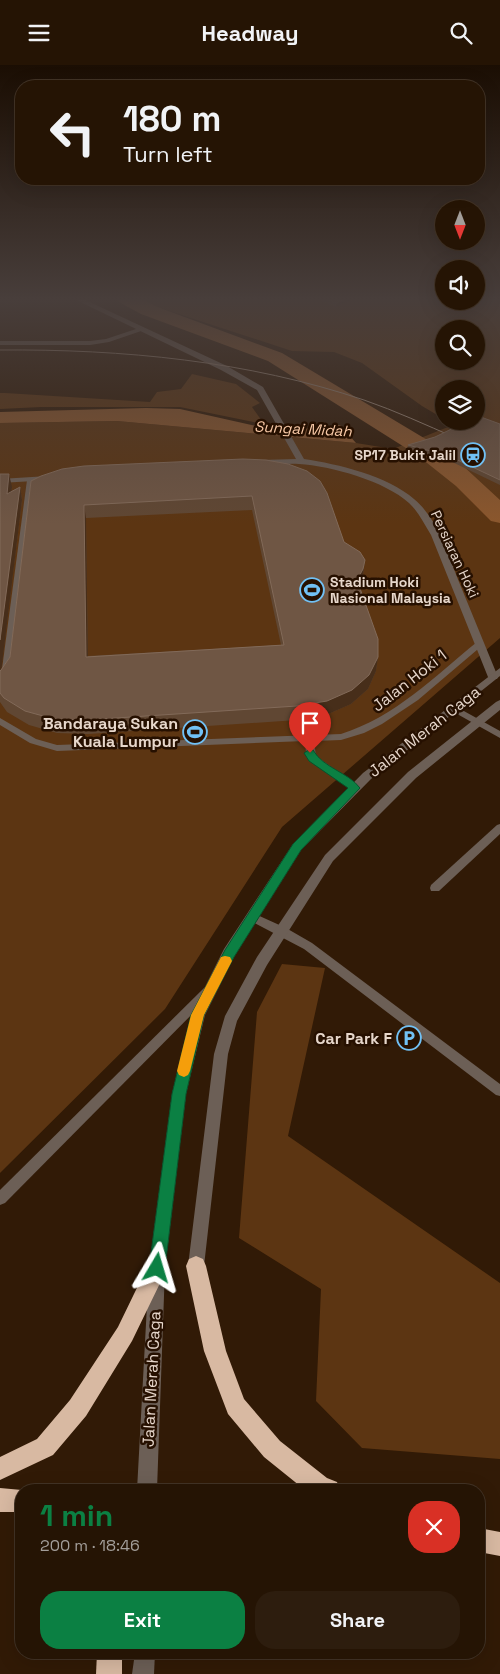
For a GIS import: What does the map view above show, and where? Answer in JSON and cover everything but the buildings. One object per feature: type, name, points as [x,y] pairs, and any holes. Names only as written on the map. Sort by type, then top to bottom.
[{"type":"highway","points":[[196,1266],[215,1351],[236,1406],[272,1449],[316,1484]]},
{"type":"highway","points":[[0,1469],[45,1447],[78,1408],[125,1334],[157,1268]]},
{"type":"highway","points":[[0,1500],[15,1501]]},
{"type":"highway","points":[[485,1541],[500,1545]]},
{"type":"highway","points":[[109,1674],[110,1659]]},
{"type":"street","points":[[233,373],[260,389],[267,405],[301,461]]},
{"type":"street","name":"Persiaran Hoki","points":[[251,463],[301,461],[330,467],[397,490],[413,502],[427,520],[435,535],[480,644],[496,674]]},
{"type":"street","points":[[0,481],[30,480],[57,476]]},
{"type":"street","name":"Jalan Merah Caga","points":[[147,1484],[157,1268],[179,1094],[198,1015],[230,953],[297,847],[367,776],[496,674]]},
{"type":"street","name":"Jalan Merah Caga","points":[[196,1266],[215,1094],[221,1054],[230,1020],[262,961],[330,858],[412,775],[500,703]]},
{"type":"street","points":[[144,1674],[145,1659]]},
{"type":"lane","points":[[0,681],[6,671],[30,480]]},
{"type":"lane","name":"Jalan Hoki 1","points":[[0,721],[33,741],[57,748],[341,737],[378,723],[411,700],[480,644]]},
{"type":"lane","points":[[453,708],[500,735]]},
{"type":"lane","points":[[309,738],[312,759],[355,788]]},
{"type":"lane","points":[[435,888],[500,828]]},
{"type":"lane","points":[[253,917],[282,931],[308,947],[500,1091]]},
{"type":"lane","points":[[0,1199],[212,987]]},
{"type":"shaded area","name":"Bandaraya Sukan Kuala Lumpur","points":[[376,373],[500,373],[500,638],[282,827],[165,1009],[0,1173],[0,423],[117,421],[356,443],[393,449],[440,430],[485,430],[485,380],[435,380],[435,414]]},
{"type":"shaded area","points":[[192,374],[236,384],[260,403],[252,407],[264,424],[180,407],[41,407],[0,409],[0,393],[150,402],[157,392],[181,389]]},
{"type":"shaded area","points":[[282,964],[325,968],[288,1136],[500,1283],[500,1459],[362,1448],[316,1401],[321,1289],[239,1238],[257,1012]]},
{"type":"water","name":"Sungai Midah","points":[[146,408],[180,409],[265,428],[301,429],[340,425],[356,443],[117,421],[0,423],[0,412]]},
{"type":"waterway","points":[[301,373],[425,449],[465,480],[500,515]]},
{"type":"tram line","points":[[260,373],[320,387],[364,400],[456,438]]},
{"type":"slow traffic","points":[[184,1071],[198,1015],[225,961]]},
{"type":"place","name":"SP17 Bukit Jalil","points":[[473,455]]},
{"type":"place","name":"Stadium Hoki Nasional Malaysia","points":[[312,590]]},
{"type":"place","name":"Bandaraya Sukan Kuala Lumpur","points":[[195,732]]},
{"type":"place","name":"Car Park F","points":[[409,1038]]},
{"type":"route","points":[[157,1268],[179,1094],[187,1054],[198,1015],[230,953],[297,847],[355,788],[312,759],[310,753]]}]
